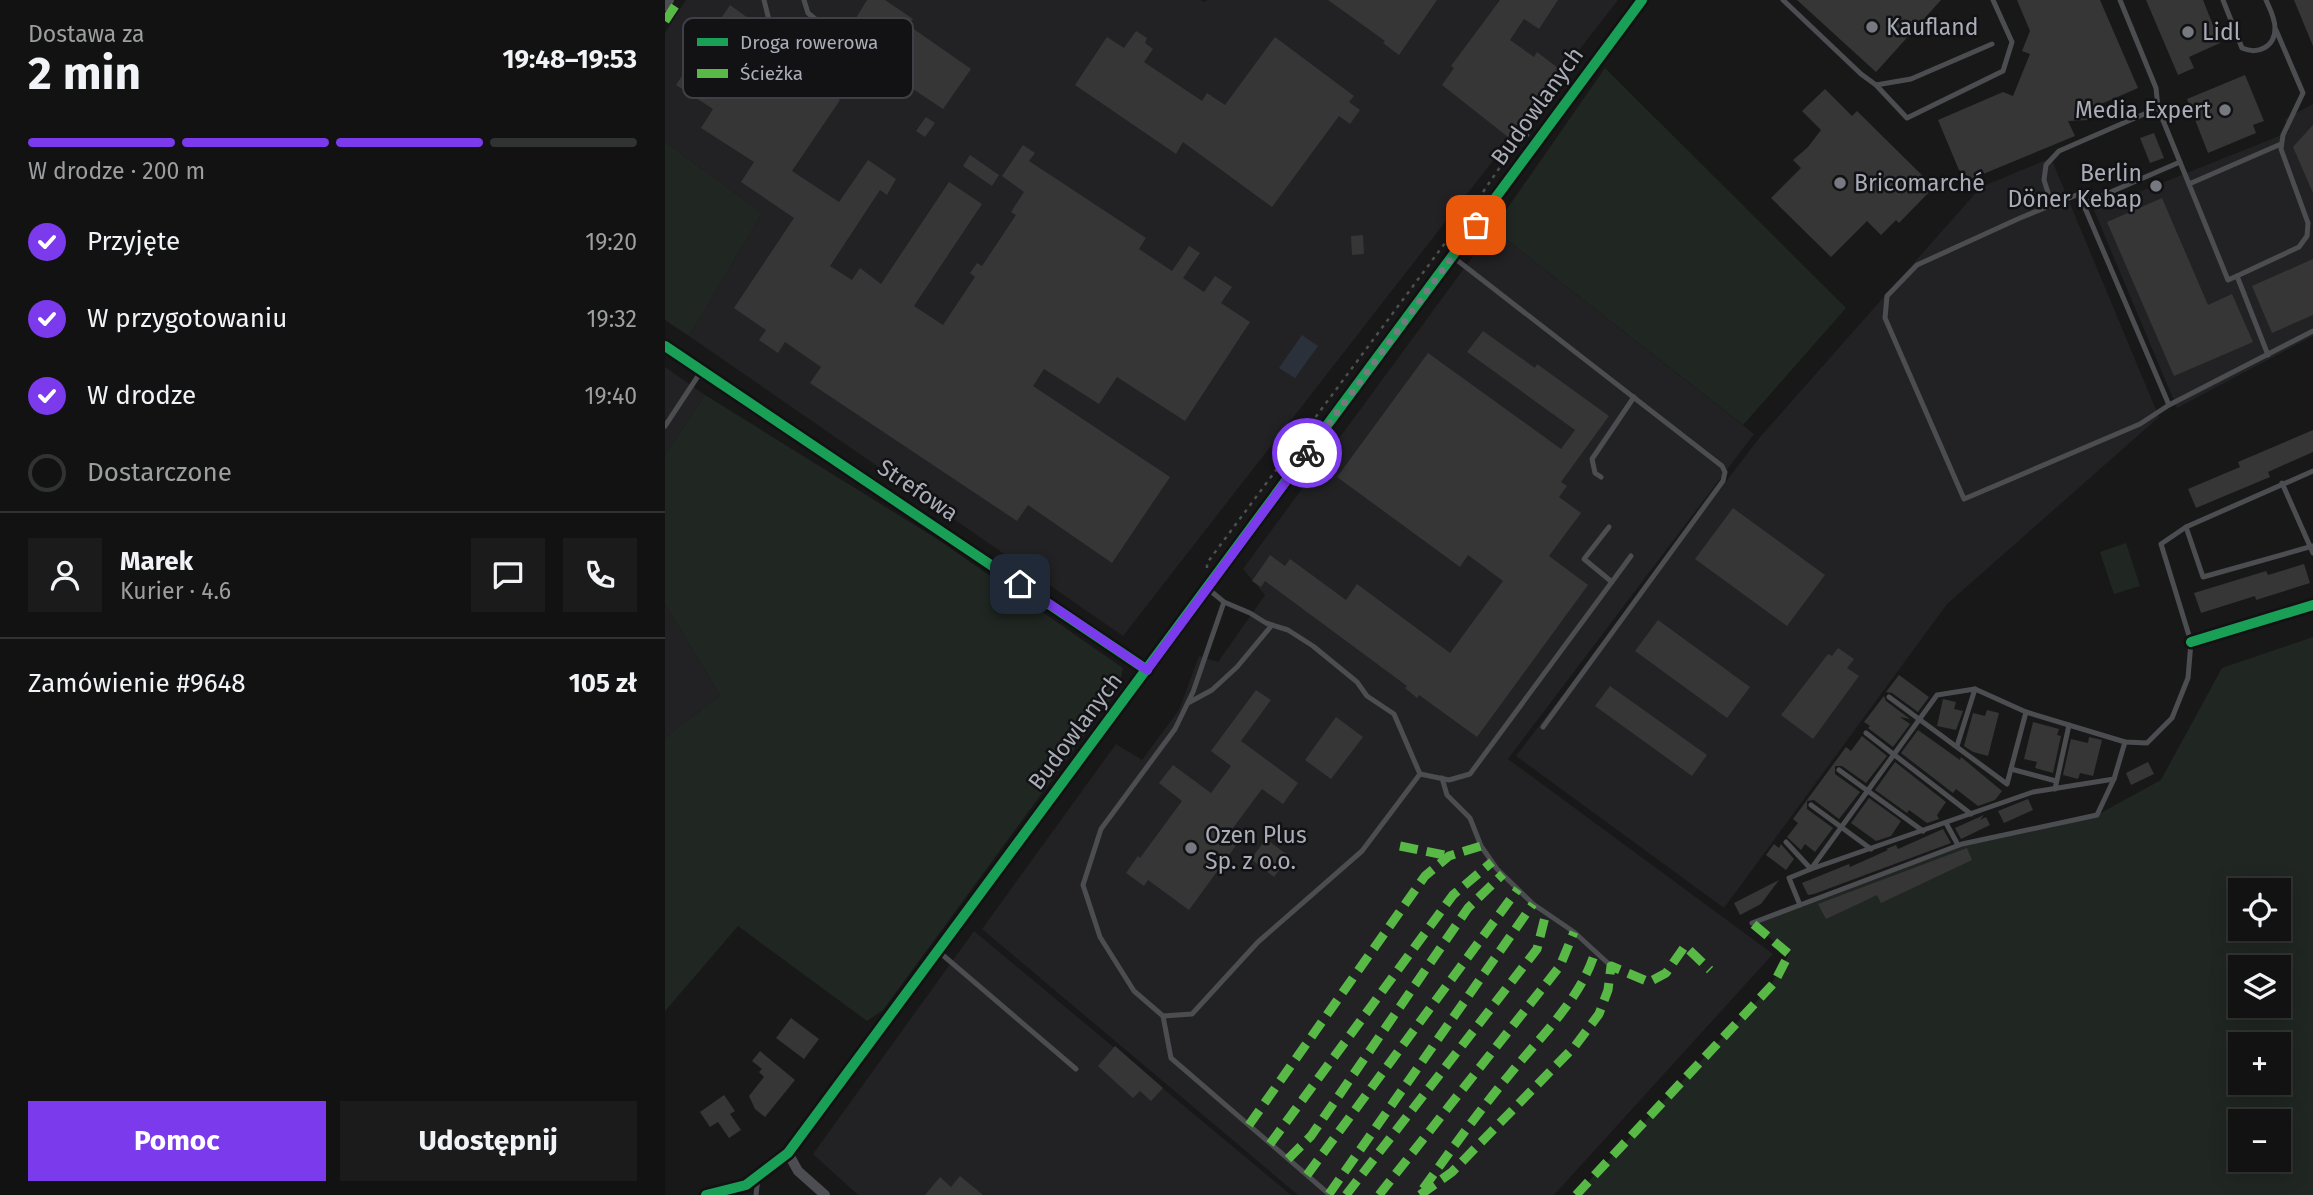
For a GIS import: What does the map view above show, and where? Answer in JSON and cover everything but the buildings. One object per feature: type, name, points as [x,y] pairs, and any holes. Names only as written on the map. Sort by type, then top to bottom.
[{"type":"street","points":[[665,6],[669,0]]},
{"type":"street","name":"Budowlanych","points":[[706,1195],[746,1185],[788,1153],[1642,0]]},
{"type":"street","name":"Strefowa","points":[[665,346],[1147,670]]},
{"type":"street","points":[[2191,642],[2313,605]]},
{"type":"street","points":[[788,1153],[798,1171],[825,1195]]},
{"type":"lane","points":[[764,0],[768,18]]},
{"type":"lane","points":[[804,0],[808,13],[814,18]]},
{"type":"lane","points":[[1783,0],[1876,85],[1907,118],[2003,71],[2012,42],[1993,0]]},
{"type":"lane","points":[[2120,0],[2156,88],[2158,108],[2228,280],[2299,247],[2307,236],[2308,223],[2282,155],[2281,144],[2303,93],[2266,0]]},
{"type":"lane","points":[[2223,0],[2242,48],[2260,50],[2269,44],[2276,30]]},
{"type":"lane","points":[[1876,85],[1911,79],[1992,44]]},
{"type":"lane","points":[[2303,93],[2313,90]]},
{"type":"lane","points":[[2052,205],[2044,180],[2046,165],[2059,151],[2158,108]]},
{"type":"lane","points":[[2189,184],[2281,144]]},
{"type":"lane","points":[[2083,204],[2180,162]]},
{"type":"lane","points":[[2169,405],[2079,194],[1917,265],[1887,296],[1885,318],[1964,499],[2140,424],[2169,405],[2313,331]]},
{"type":"lane","points":[[1453,257],[1722,466],[1725,472],[1723,481],[1543,727]]},
{"type":"lane","points":[[2237,276],[2268,355]]},
{"type":"lane","points":[[665,426],[702,370]]},
{"type":"lane","points":[[1601,477],[1595,472],[1592,459],[1634,397]]},
{"type":"lane","points":[[1811,869],[1937,695],[1975,689],[2026,712],[2125,742],[2147,743],[2172,718],[2188,678],[2191,642],[2161,544],[2186,527],[2313,471]]},
{"type":"lane","points":[[2186,527],[2203,577],[2312,549],[2282,483]]},
{"type":"lane","points":[[1608,527],[1584,559],[1612,582]]},
{"type":"lane","points":[[1420,774],[1449,780],[1470,774],[1632,556]]},
{"type":"lane","points":[[1207,588],[1224,602],[1288,630],[1313,646],[1357,682],[1367,696],[1394,713],[1420,774]]},
{"type":"lane","points":[[1224,602],[1188,703],[1175,729],[1101,829],[1083,885],[1100,937],[1134,991],[1163,1016],[1171,1058],[1330,1195]]},
{"type":"lane","points":[[1188,703],[1212,691],[1237,667],[1272,625]]},
{"type":"lane","points":[[1957,746],[1975,689]]},
{"type":"lane","points":[[1889,697],[2007,784],[2017,798]]},
{"type":"lane","points":[[2007,784],[2026,712]]},
{"type":"lane","points":[[2055,789],[2069,725]]},
{"type":"lane","points":[[1866,733],[1971,814]]},
{"type":"lane","points":[[1752,922],[1958,845],[2097,815],[2125,742]]},
{"type":"lane","points":[[2011,769],[2056,780]]},
{"type":"lane","points":[[1839,770],[1923,831]]},
{"type":"lane","points":[[1163,1016],[1192,1014],[1258,942],[1362,850],[1420,774]]},
{"type":"lane","points":[[1442,778],[1447,795],[1470,818],[1481,846],[1497,869],[1533,904],[1574,932],[1611,967]]},
{"type":"lane","points":[[1800,905],[1789,878],[1811,869],[2017,798],[2113,779]]},
{"type":"lane","points":[[1811,805],[1871,849]]},
{"type":"lane","points":[[1946,823],[1958,845]]},
{"type":"lane","points":[[1786,842],[1811,869]]},
{"type":"lane","points":[[938,951],[1076,1069]]},
{"type":"lane","points":[[756,1195],[759,1175]]},
{"type":"path","points":[[1207,588],[1207,562],[1483,192],[1524,132],[1537,142]]},
{"type":"shaded area","points":[[686,0],[1618,0],[1123,636],[689,336],[762,213],[665,142],[665,33]]},
{"type":"shaded area","points":[[1605,68],[1846,308],[1743,425],[1493,229]]},
{"type":"shaded area","points":[[2313,104],[2313,336],[2177,408],[2094,210],[2289,132],[2285,119]]},
{"type":"shaded area","points":[[665,142],[762,213],[689,336],[665,320]]},
{"type":"shaded area","points":[[2051,158],[2159,417],[1947,604],[1724,908],[1516,756],[1760,437],[1981,187]]},
{"type":"shaded area","points":[[1493,229],[1754,434],[1508,759],[1773,954],[1554,1195],[1298,1195],[982,929],[1116,744],[1142,760],[1179,710],[1199,656],[1218,662],[1265,595],[1243,569]]},
{"type":"shaded area","points":[[1302,335],[1318,346],[1295,378],[1279,368]]},
{"type":"shaded area","points":[[665,367],[705,395],[665,455]]},
{"type":"shaded area","points":[[705,395],[937,539],[1123,668],[1111,699],[883,1010],[867,1021],[738,926],[665,1011],[665,738],[720,695],[665,604],[665,455]]},
{"type":"shaded area","points":[[2126,543],[2140,586],[2114,594],[2100,552]]},
{"type":"shaded area","points":[[665,604],[720,695],[665,738]]},
{"type":"shaded area","points":[[2313,637],[2313,1195],[1576,1195],[1769,988],[1789,954],[1752,923],[1958,845],[2097,815],[2161,780],[2222,668]]},
{"type":"shaded area","points":[[974,931],[1291,1195],[858,1195],[813,1154]]},
{"type":"marked path","points":[[665,21],[679,0]]},
{"type":"marked path","points":[[1400,846],[1449,856]]},
{"type":"marked path","points":[[1249,1125],[1425,876],[1449,856],[1481,846]]},
{"type":"marked path","points":[[1270,1144],[1453,895],[1492,862]]},
{"type":"marked path","points":[[1288,1159],[1311,1136],[1468,908],[1503,874]]},
{"type":"marked path","points":[[1307,1175],[1518,889]]},
{"type":"marked path","points":[[1329,1194],[1533,904]]},
{"type":"marked path","points":[[1346,1195],[1537,949],[1546,913]]},
{"type":"marked path","points":[[1576,1195],[1774,983],[1789,954],[1752,923]]},
{"type":"marked path","points":[[1379,1195],[1560,966],[1574,932]]},
{"type":"marked path","points":[[1420,1195],[1452,1172],[1575,1046],[1599,1014],[1608,990],[1611,966],[1649,982],[1666,973],[1685,946],[1710,970]]},
{"type":"marked path","points":[[1423,1189],[1487,1102],[1570,1001],[1589,969],[1595,952]]},
{"type":"cycle path","points":[[706,1195],[746,1185],[788,1153],[1642,0]]},
{"type":"cycle path","points":[[665,346],[1147,670]]},
{"type":"cycle path","points":[[2191,642],[2313,605]]},
{"type":"way so far","points":[[1307,453],[1476,225]]},
{"type":"place","name":"Kaufland","points":[[1872,27]]},
{"type":"place","name":"Lidl","points":[[2188,32]]},
{"type":"place","name":"Media Expert","points":[[2225,110]]},
{"type":"place","name":"Bricomarché","points":[[1840,183]]},
{"type":"place","name":"Berlin Döner Kebap","points":[[2156,186]]},
{"type":"place","name":"Ozen Plus Sp. z o.o.","points":[[1191,848]]},
{"type":"route","points":[[1020,584],[1147,670],[1307,453]]}]
